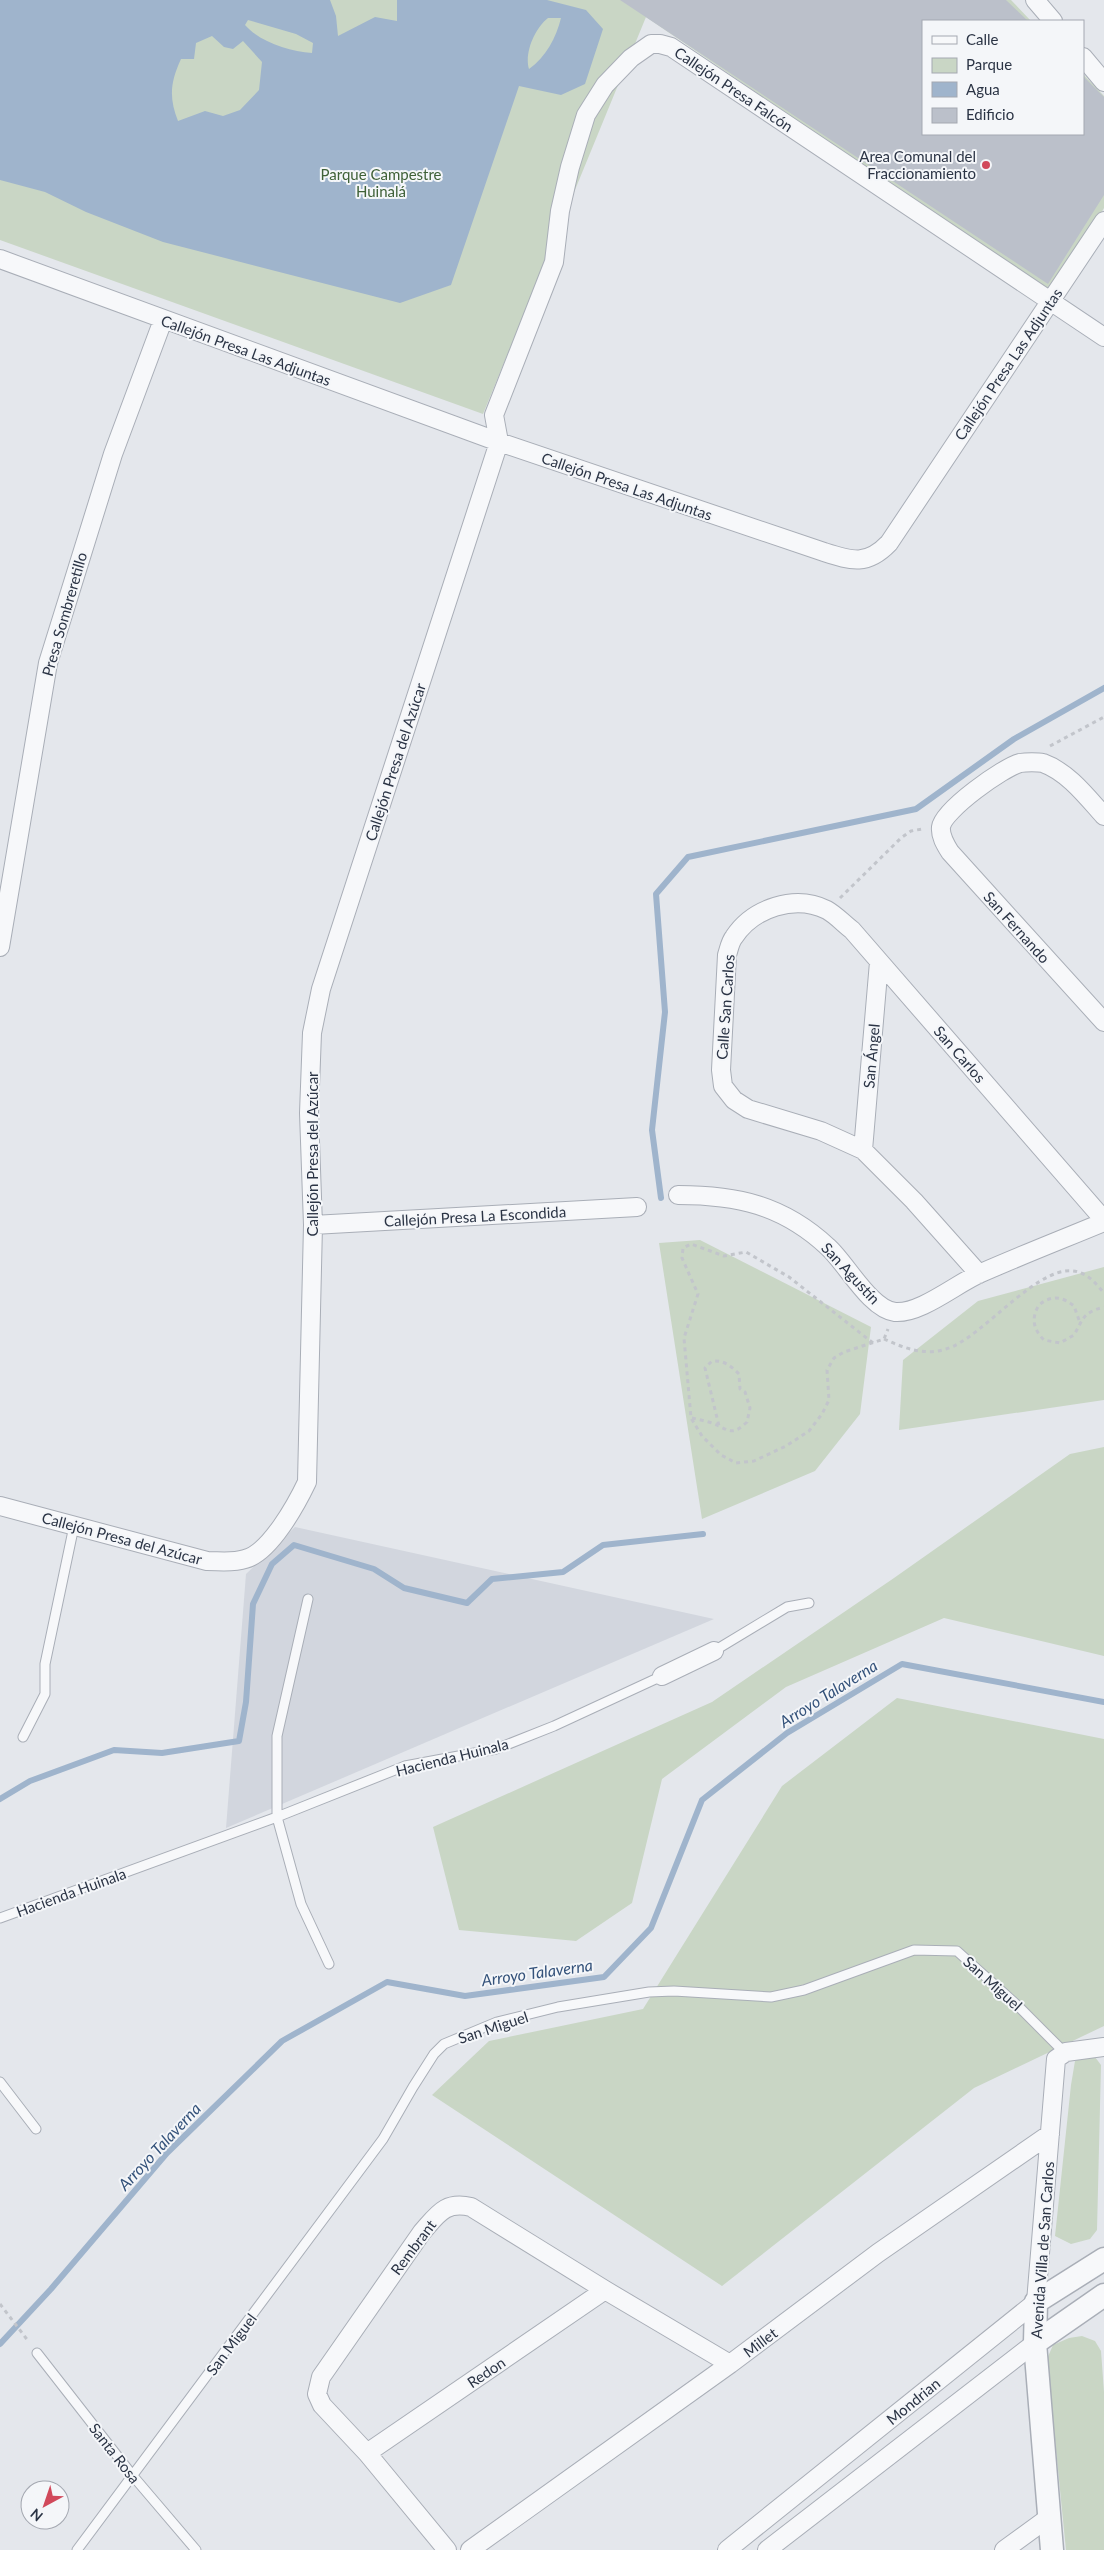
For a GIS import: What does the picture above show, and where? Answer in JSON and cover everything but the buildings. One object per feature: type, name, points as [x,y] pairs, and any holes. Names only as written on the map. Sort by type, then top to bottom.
[{"type":"street","points":[[1035,0],[1052,20]]},
{"type":"street","name":"Callejón Presa Falcón","points":[[499,442],[494,415],[554,262],[562,202],[570,167],[586,115],[605,85],[630,58],[651,44],[672,47],[1104,337]]},
{"type":"street","points":[[1084,58],[1104,82]]},
{"type":"street","name":"Callejón Presa Las Adjuntas","points":[[0,259],[499,442],[824,552],[847,559],[864,560],[879,553],[889,543],[1104,221]]},
{"type":"street","name":"Presa Sombreretillo","points":[[0,947],[48,662],[113,454],[163,320]]},
{"type":"street","name":"Callejón Presa del Azúcar","points":[[0,1506],[207,1561],[233,1562],[248,1559],[268,1543],[294,1508],[306,1482],[313,1225],[309,1113],[312,1033],[321,989],[499,442]]},
{"type":"street","points":[[941,826],[948,813],[1001,772],[1021,763],[1043,763],[1064,775],[1104,816]]},
{"type":"street","name":"San Fernando","points":[[941,826],[942,839],[950,852],[1104,1022]]},
{"type":"street","name":"Calle San Carlos","points":[[804,904],[780,904],[748,920],[732,938],[727,955],[721,1070],[723,1086],[734,1100],[748,1109],[821,1131],[864,1150]]},
{"type":"street","name":"San Carlos","points":[[804,904],[827,910],[852,930],[1104,1221]]},
{"type":"street","name":"San Ángel","points":[[864,1150],[879,962]]},
{"type":"street","points":[[864,1150],[914,1201],[979,1274]]},
{"type":"street","name":"San Agustín","points":[[678,1195],[706,1195],[758,1203],[798,1223],[829,1247],[872,1297],[883,1307],[894,1312],[910,1311],[979,1274],[1104,1221]]},
{"type":"street","name":"Callejón Presa La Escondida","points":[[313,1225],[637,1207]]},
{"type":"street","name":"Hacienda Huinala","points":[[662,1676],[714,1650]]},
{"type":"street","name":"Avenida Villa de San Carlos","points":[[1052,2550],[1035,2344],[1036,2302],[1056,2059],[1061,2054],[1104,2048]]},
{"type":"street","name":"Millet","points":[[470,2550],[730,2364],[878,2253],[1050,2134]]},
{"type":"street","name":"Rembrant","points":[[447,2550],[367,2453],[322,2405],[317,2394],[320,2382],[422,2232],[442,2211],[459,2204],[471,2207],[605,2290],[730,2364]]},
{"type":"street","name":"Mondrian","points":[[727,2550],[1036,2302],[1104,2259]]},
{"type":"street","name":"Redon","points":[[367,2453],[605,2290]]},
{"type":"street","name":"Mondrian","points":[[767,2550],[1035,2344],[1104,2295]]},
{"type":"street","points":[[1004,2550],[1048,2518]]},
{"type":"lane","points":[[23,1737],[45,1694],[45,1664],[74,1526]]},
{"type":"lane","points":[[308,1599],[277,1736],[277,1817],[301,1904],[329,1964]]},
{"type":"lane","name":"Hacienda Huinala","points":[[714,1650],[787,1607],[809,1603]]},
{"type":"lane","name":"Hacienda Huinala","points":[[0,1918],[277,1817],[405,1766],[496,1749],[554,1726],[662,1676]]},
{"type":"lane","name":"San Miguel","points":[[77,2550],[383,2139],[434,2054],[444,2044],[497,2022],[558,2007],[649,1992],[674,1991],[771,1997],[804,1990],[914,1950],[957,1951],[1017,2005],[1059,2047]]},
{"type":"lane","points":[[0,2082],[36,2128]]},
{"type":"lane","name":"Santa Rosa","points":[[37,2353],[133,2476],[196,2550]]},
{"type":"path","points":[[1021,763],[1104,717]]},
{"type":"path","points":[[827,910],[901,838],[911,831],[941,826]]},
{"type":"path","points":[[873,1343],[789,1277],[746,1252],[724,1256],[691,1244],[687,1244],[683,1248],[682,1258],[698,1294],[684,1338],[691,1418],[702,1436],[721,1456],[736,1463],[754,1461],[786,1446],[809,1430],[822,1414],[829,1400],[827,1370],[834,1358],[844,1352],[873,1343],[884,1339],[905,1349],[925,1352],[945,1350],[965,1342],[1022,1293],[1053,1274],[1080,1272],[1088,1276],[1104,1293]]},
{"type":"path","points":[[1079,1320],[1074,1306],[1061,1298],[1053,1297],[1039,1305],[1033,1319],[1038,1334],[1052,1343],[1067,1340],[1074,1335],[1079,1320],[1094,1310],[1104,1307]]},
{"type":"path","points":[[884,1339],[894,1312]]},
{"type":"path","points":[[691,1418],[719,1426],[725,1431],[741,1428],[747,1422],[750,1408],[745,1392],[740,1389],[739,1374],[727,1363],[718,1360],[712,1361],[705,1368],[719,1426]]},
{"type":"path","points":[[0,2304],[29,2342]]},
{"type":"shaded area","points":[[295,1527],[714,1619],[226,1828],[246,1574]]},
{"type":"green space","name":"Parque Campestre Huinalá","points":[[0,0],[1011,0],[1030,20],[922,20],[922,135],[1084,135],[1084,75],[1104,96],[1104,208],[1053,295],[646,17],[483,414],[0,240]]},
{"type":"green space","points":[[700,1240],[871,1327],[860,1414],[815,1471],[702,1519],[659,1243]]},
{"type":"green space","points":[[1104,1267],[1104,1400],[899,1430],[903,1360],[978,1301]]},
{"type":"green space","points":[[1104,1447],[1104,1656],[944,1618],[786,1687],[662,1779],[632,1903],[576,1941],[459,1930],[433,1827],[712,1702],[894,1578],[1070,1454]]},
{"type":"green space","points":[[897,1698],[1104,1739],[1104,2026],[974,2088],[722,2286],[432,2095],[489,2041],[643,2009],[782,1786]]},
{"type":"green space","points":[[1085,2056],[1095,2057],[1101,2065],[1097,2230],[1090,2239],[1071,2244],[1055,2236],[1075,2061]]},
{"type":"green space","points":[[1082,2336],[1095,2341],[1101,2351],[1104,2392],[1104,2550],[1066,2550],[1047,2359],[1053,2345],[1069,2338]]},
{"type":"water","points":[[0,0],[330,0],[336,16],[338,36],[375,17],[397,21],[397,0],[547,0],[586,10],[603,29],[585,84],[561,95],[519,86],[451,285],[400,303],[163,242],[86,212],[45,192],[0,180]],"holes":[[[548,18],[561,18],[550,46],[529,69],[529,48],[543,22]],[[248,20],[296,34],[313,43],[312,53],[285,48],[267,41],[245,25]],[[212,36],[224,47],[233,49],[243,41],[262,62],[259,90],[240,110],[223,116],[205,111],[178,121],[172,98],[173,83],[181,59],[194,59],[196,43]]]},
{"type":"waterway","points":[[661,1198],[652,1130],[665,1012],[656,894],[688,857],[916,809],[1014,739],[1104,688]]},
{"type":"waterway","points":[[0,1799],[30,1781],[114,1750],[162,1753],[239,1741],[246,1702],[253,1604],[272,1564],[294,1545],[374,1569],[404,1588],[467,1603],[492,1579],[563,1572],[603,1545],[703,1534]]},
{"type":"waterway","name":"Arroyo Talaverna","points":[[0,2344],[51,2289],[167,2153],[282,2041],[387,1982],[465,1996],[604,1977],[651,1928],[702,1800],[787,1733],[902,1664],[1104,1702]]},
{"type":"place","name":"Area Comunal del Fraccionamiento","points":[[986,165]]}]
